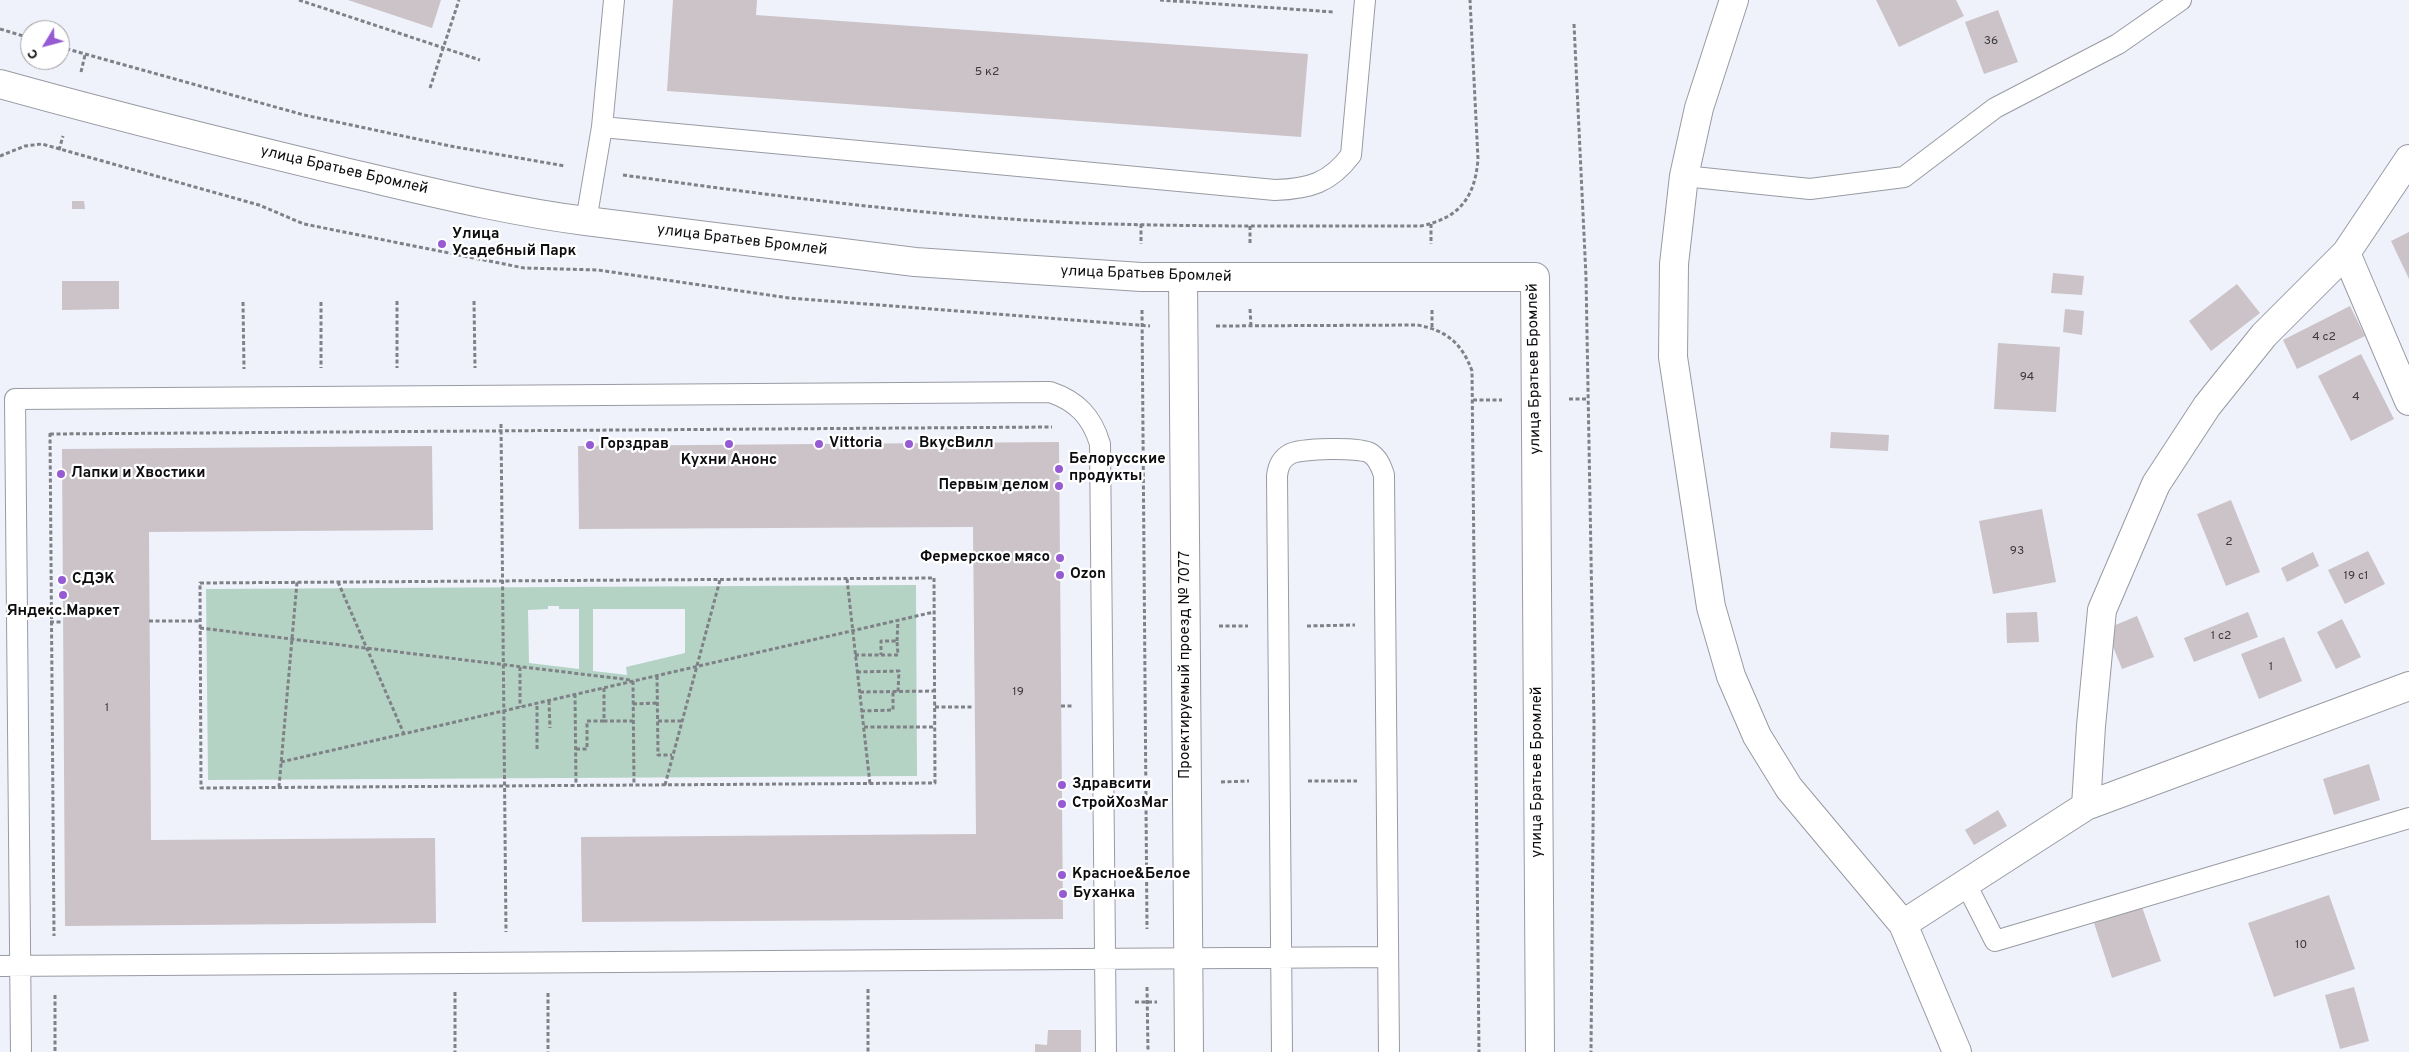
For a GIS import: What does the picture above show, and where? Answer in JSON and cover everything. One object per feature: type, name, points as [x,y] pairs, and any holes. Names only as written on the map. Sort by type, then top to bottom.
[{"type":"street","points":[[1734,0],[1699,108],[1684,176],[1674,264],[1673,357],[1711,607],[1728,668],[1757,736],[1789,788],[1903,924],[1958,1052]]},
{"type":"street","name":"улица Братьев Бромлей","points":[[0,84],[262,152],[450,196],[555,217],[586,221],[915,262],[1141,277],[1535,277],[1540,1052]]},
{"type":"street","points":[[2086,806],[2090,726],[2102,610],[2156,484],[2207,406],[2264,335],[2346,254],[2409,159]]},
{"type":"street","points":[[2346,254],[2409,401]]},
{"type":"street","name":"Проектируемый проезд № 7077","points":[[1183,277],[1189,1052]]},
{"type":"street","points":[[1903,924],[2086,806],[2409,686]]},
{"type":"lane","points":[[586,221],[602,127],[614,0]]},
{"type":"lane","points":[[1684,176],[1810,189],[1904,176],[1995,108],[2118,44],[2181,0]]},
{"type":"lane","points":[[602,127],[1255,188],[1300,189],[1324,181],[1344,165],[1351,155],[1365,7]]},
{"type":"lane","points":[[21,1052],[16,399],[1050,392],[1065,397],[1088,415],[1096,429],[1100,444],[1106,1052]]},
{"type":"lane","points":[[1282,1052],[1277,476],[1279,465],[1283,459],[1299,450],[1364,450],[1378,460],[1384,474],[1389,1052]]},
{"type":"lane","points":[[1966,884],[1995,941],[2409,818]]},
{"type":"lane","points":[[0,966],[1388,958]]},
{"type":"path","points":[[299,0],[480,60]]},
{"type":"path","points":[[430,88],[459,0]]},
{"type":"path","points":[[1160,0],[1365,7]]},
{"type":"path","points":[[70,50],[304,114],[450,146],[595,171],[814,201],[1068,222],[1212,226],[1421,226],[1435,223],[1460,208],[1471,193],[1476,177],[1478,159],[1470,0]]},
{"type":"path","points":[[1574,24],[1586,277],[1594,713],[1592,1052]]},
{"type":"path","points":[[0,29],[20,35]]},
{"type":"path","points":[[0,156],[25,146],[42,144],[259,205],[304,224],[524,268],[598,270],[789,298],[1142,326],[1417,325],[1432,327],[1446,334],[1458,344],[1466,356],[1472,371],[1473,387],[1478,1052]]},
{"type":"path","points":[[397,301],[398,396]]},
{"type":"path","points":[[474,301],[476,396]]},
{"type":"path","points":[[243,302],[244,397]]},
{"type":"path","points":[[320,302],[321,397]]},
{"type":"path","points":[[1142,326],[1148,1052]]},
{"type":"path","points":[[50,399],[55,1052]]},
{"type":"path","points":[[50,434],[1061,427]]},
{"type":"path","points":[[502,446],[506,923]]},
{"type":"path","points":[[934,578],[935,783],[201,788],[200,583],[503,581],[934,578]]},
{"type":"path","points":[[847,579],[870,784]]},
{"type":"path","points":[[664,785],[720,580]]},
{"type":"path","points":[[278,787],[297,582]]},
{"type":"path","points":[[338,582],[404,734]]},
{"type":"path","points":[[281,762],[934,612]]},
{"type":"path","points":[[855,655],[898,655],[898,620]]},
{"type":"path","points":[[149,621],[200,621]]},
{"type":"path","points":[[200,628],[634,681]]},
{"type":"path","points":[[881,655],[881,641],[898,641]]},
{"type":"path","points":[[520,667],[520,707]]},
{"type":"path","points":[[857,672],[899,671],[898,692]]},
{"type":"path","points":[[657,676],[658,756],[673,755]]},
{"type":"path","points":[[634,681],[634,785]]},
{"type":"path","points":[[604,688],[604,721]]},
{"type":"path","points":[[860,692],[935,691]]},
{"type":"path","points":[[861,711],[893,710],[893,692]]},
{"type":"path","points":[[575,694],[576,785]]},
{"type":"path","points":[[1073,696],[1073,715]]},
{"type":"path","points":[[550,701],[550,728]]},
{"type":"path","points":[[537,703],[537,749]]},
{"type":"path","points":[[633,704],[658,703]]},
{"type":"path","points":[[935,707],[974,707]]},
{"type":"path","points":[[576,749],[587,749],[587,721],[633,721]]},
{"type":"path","points":[[658,721],[682,721]]},
{"type":"path","points":[[864,727],[935,727]]},
{"type":"path","points":[[867,961],[868,1052]]},
{"type":"path","points":[[547,963],[548,1052]]},
{"type":"path","points":[[454,964],[455,1052]]},
{"type":"path","points":[[1105,1002],[1188,1002]]},
{"type":"green space","points":[[916,585],[917,776],[208,780],[206,589]],"holes":[[[548,606],[559,606],[559,609],[579,609],[579,669],[529,663],[528,610],[548,609]],[[593,609],[685,609],[685,653],[626,667],[627,675],[593,671]]]},
{"type":"building","points":[[348,0],[441,0],[432,28]]},
{"type":"building","points":[[673,0],[757,0],[756,15],[1308,54],[1301,137],[667,91]]},
{"type":"building","points":[[1876,0],[1956,0],[1964,16],[1899,47]]},
{"type":"building","points":[[1998,10],[2018,62],[1984,74],[1965,22]]},
{"type":"building","points":[[72,201],[84,201],[85,209],[72,209]]},
{"type":"building","points":[[2409,232],[2409,279],[2391,241]]},
{"type":"building","points":[[2053,273],[2084,276],[2082,295],[2051,293]]},
{"type":"building","points":[[62,281],[119,281],[119,309],[62,310]]},
{"type":"building","points":[[2237,284],[2260,313],[2211,351],[2189,321]]},
{"type":"building","points":[[2350,306],[2365,336],[2297,369],[2283,340]]},
{"type":"building","points":[[2065,309],[2084,311],[2082,335],[2063,332]]},
{"type":"building","points":[[1998,343],[2060,347],[2056,412],[1994,409]]},
{"type":"building","points":[[2361,354],[2394,419],[2351,441],[2318,376]]},
{"type":"building","points":[[1831,432],[1889,435],[1888,451],[1830,448]]},
{"type":"building","points":[[1059,442],[1063,919],[582,922],[581,837],[976,834],[973,527],[579,529],[578,446]]},
{"type":"building","points":[[432,446],[433,530],[149,532],[151,840],[435,838],[436,923],[65,926],[62,449]]},
{"type":"building","points":[[2231,500],[2260,572],[2226,586],[2197,514]]},
{"type":"building","points":[[2042,509],[2056,582],[1993,594],[1979,521]]},
{"type":"building","points":[[2368,551],[2385,584],[2345,604],[2328,570]]},
{"type":"building","points":[[2313,552],[2319,566],[2287,582],[2281,568]]},
{"type":"building","points":[[2037,612],[2039,642],[2007,643],[2006,613]]},
{"type":"building","points":[[2248,612],[2258,637],[2194,662],[2184,638]]},
{"type":"building","points":[[2137,616],[2154,657],[2122,669],[2106,629]]},
{"type":"building","points":[[2342,619],[2361,657],[2336,669],[2317,632]]},
{"type":"building","points":[[2284,637],[2302,681],[2259,699],[2241,654]]},
{"type":"building","points":[[2369,764],[2380,800],[2334,815],[2323,779]]},
{"type":"building","points":[[1998,810],[2007,826],[1974,845],[1965,830]]},
{"type":"building","points":[[2329,895],[2355,969],[2274,997],[2248,923]]},
{"type":"building","points":[[2142,907],[2161,961],[2112,978],[2094,923]]},
{"type":"building","points":[[2354,987],[2369,1041],[2340,1049],[2325,995]]},
{"type":"building","points":[[1048,1030],[1081,1030],[1081,1052],[1035,1052],[1035,1044],[1047,1045]]},
{"type":"place","name":"Улица Усадебный Парк","points":[[442,244]]},
{"type":"place","name":"Кухни Анонс","points":[[729,444]]},
{"type":"place","name":"Vittoria","points":[[819,444]]},
{"type":"place","name":"ВкусВилл","points":[[909,444]]},
{"type":"place","name":"Горздрав","points":[[590,445]]},
{"type":"place","name":"Белорусские продукты","points":[[1059,469]]},
{"type":"place","name":"Лапки и Хвостики","points":[[61,474]]},
{"type":"place","name":"Первым делом","points":[[1059,486]]},
{"type":"place","name":"Фермерское мясо","points":[[1060,558]]},
{"type":"place","name":"Ozon","points":[[1060,575]]},
{"type":"place","name":"СДЭК","points":[[62,580]]},
{"type":"place","name":"Яндекс.Маркет","points":[[63,595]]},
{"type":"place","name":"Здравсити","points":[[1062,785]]},
{"type":"place","name":"СтройХозМаг","points":[[1062,804]]},
{"type":"place","name":"Красное&Белое","points":[[1062,875]]},
{"type":"place","name":"Буханка","points":[[1063,894]]}]
